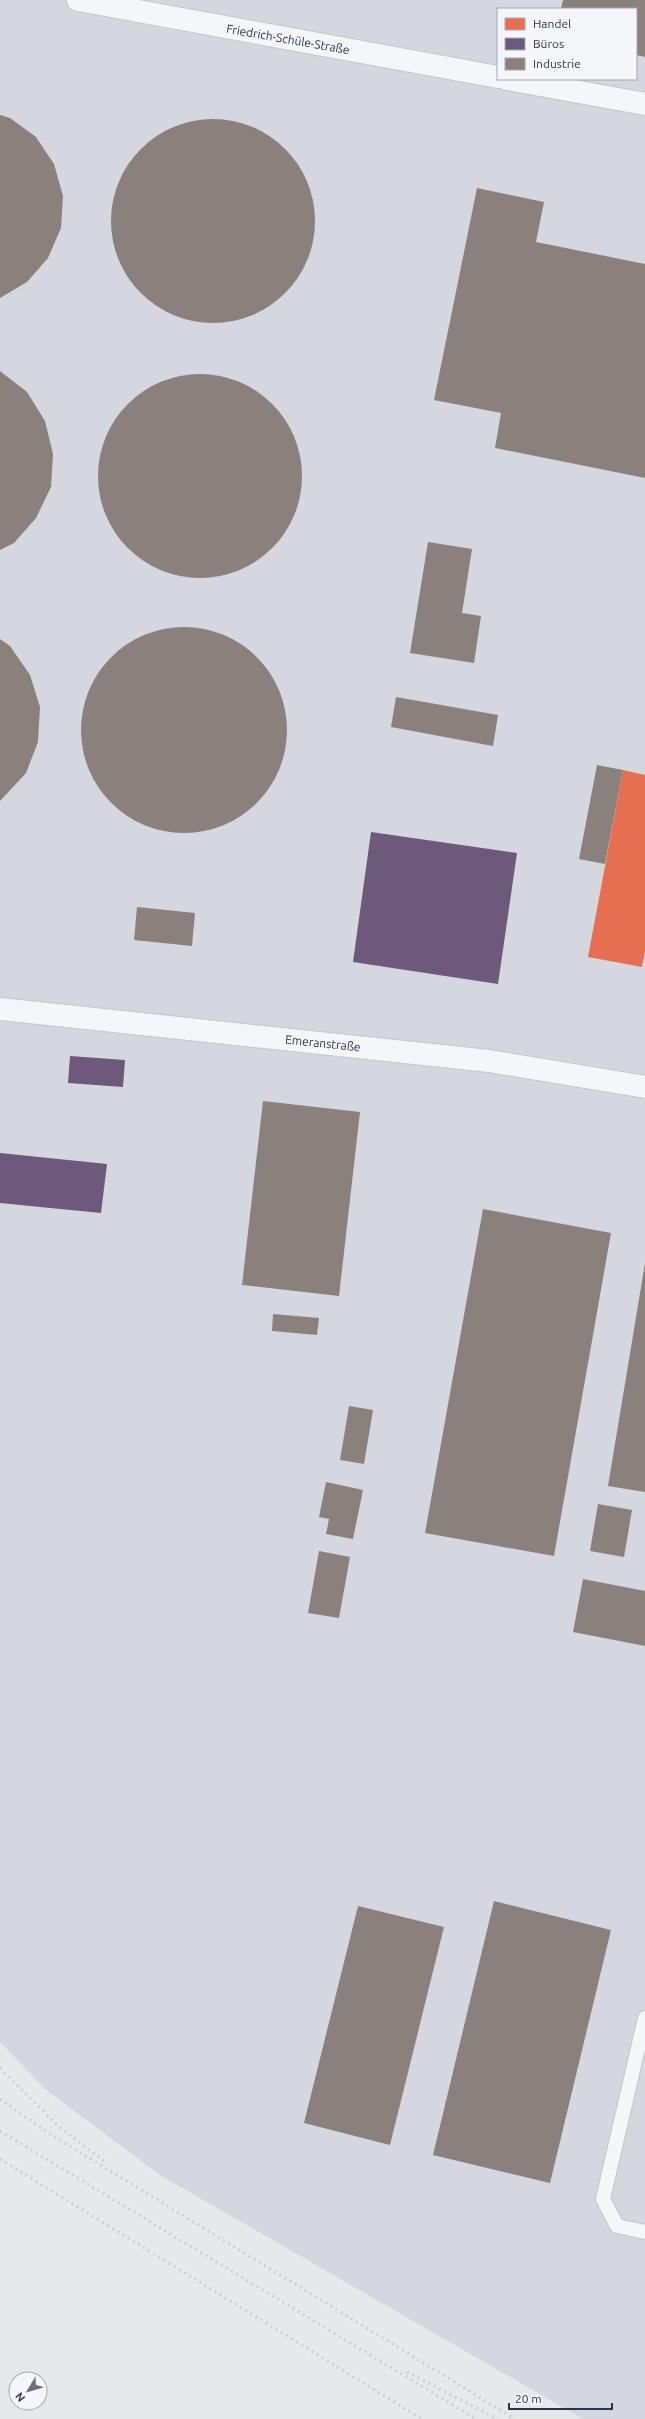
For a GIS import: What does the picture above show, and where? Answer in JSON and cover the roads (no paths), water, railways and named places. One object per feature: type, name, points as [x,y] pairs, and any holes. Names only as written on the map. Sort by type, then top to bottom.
[{"type":"street","name":"Friedrich-Schüle-Straße","points":[[78,0],[497,77]]},
{"type":"street","points":[[513,80],[645,104]]},
{"type":"street","name":"Emeranstraße","points":[[0,1009],[489,1061],[645,1087]]},
{"type":"lane","points":[[645,2018],[603,2199],[617,2226],[645,2232]]},
{"type":"railway","points":[[0,2068],[57,2125],[104,2161]]},
{"type":"railway","points":[[0,2099],[50,2134],[515,2419]]},
{"type":"railway","points":[[0,2131],[476,2419]]},
{"type":"railway","points":[[0,2159],[422,2419]]},
{"type":"railway","points":[[407,2372],[498,2419]]}]
